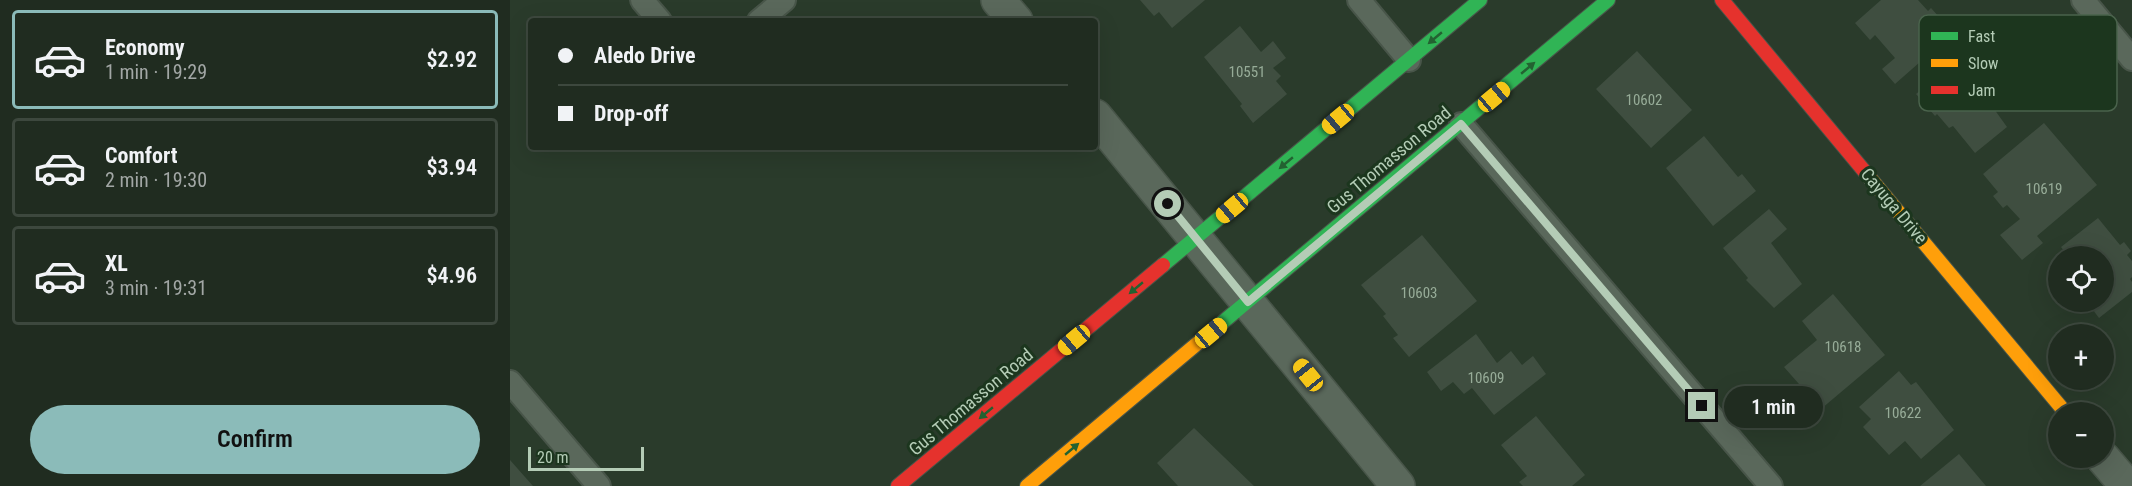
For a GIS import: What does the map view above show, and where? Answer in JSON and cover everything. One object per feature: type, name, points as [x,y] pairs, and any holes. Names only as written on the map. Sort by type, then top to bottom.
[{"type":"main road","name":"Gus Thomasson Road","points":[[898,486],[1480,0]]},
{"type":"main road","name":"Gus Thomasson Road","points":[[1027,486],[1608,0]]},
{"type":"main road","name":"Cayuga Drive","points":[[1722,0],[2057,402]]},
{"type":"street","points":[[998,0],[1013,18]]},
{"type":"street","points":[[1098,120],[1398,486]]},
{"type":"street","points":[[2112,468],[2127,486]]},
{"type":"lane","points":[[642,0],[657,18]]},
{"type":"lane","points":[[763,18],[784,0]]},
{"type":"lane","points":[[1359,0],[1409,60]]},
{"type":"lane","points":[[2083,0],[2095,15]]},
{"type":"lane","points":[[2117,41],[2132,59]]},
{"type":"lane","points":[[1461,124],[1771,486]]},
{"type":"lane","points":[[510,382],[599,486]]},
{"type":"building","points":[[1140,0],[1205,0],[1172,28],[1159,12],[1154,16]]},
{"type":"building","points":[[1881,0],[1918,0],[1928,11],[1931,8],[1937,15],[1919,15],[1919,63],[1895,84],[1882,69],[1895,58],[1875,35],[1870,40],[1855,23]]},
{"type":"building","points":[[1240,26],[1261,52],[1273,41],[1286,58],[1273,68],[1281,76],[1276,81],[1287,94],[1253,123],[1240,106],[1242,104],[1204,57]]},
{"type":"building","points":[[1637,51],[1692,110],[1651,148],[1596,89]]},
{"type":"building","points":[[1931,111],[1996,111],[2007,127],[1975,153],[1953,126],[1949,128],[1937,114],[1935,116]]},
{"type":"building","points":[[2044,123],[2097,185],[2037,236],[2043,243],[2022,260],[2000,235],[2020,219],[2007,205],[2003,208],[1993,196],[1998,192],[1983,174]]},
{"type":"building","points":[[1704,136],[1738,177],[1742,174],[1756,191],[1713,226],[1666,168]]},
{"type":"building","points":[[1769,209],[1787,229],[1771,243],[1802,284],[1774,308],[1746,280],[1748,278],[1723,248]]},
{"type":"building","points":[[2098,218],[2120,245],[2124,242],[2131,251],[2127,255],[2132,261],[2130,279],[2132,292],[2114,306],[2114,246],[2062,246]]},
{"type":"building","points":[[1422,235],[1477,301],[1409,357],[1393,338],[1398,335],[1383,316],[1386,314],[1361,285]]},
{"type":"building","points":[[1833,294],[1885,355],[1821,409],[1784,367],[1817,340],[1802,321]]},
{"type":"building","points":[[2094,312],[2107,312],[2099,318]]},
{"type":"building","points":[[1476,334],[1497,363],[1511,351],[1522,365],[1533,356],[1546,374],[1494,415],[1472,388],[1464,394],[1453,382],[1441,391],[1427,372]]},
{"type":"building","points":[[1899,371],[1911,385],[1916,382],[1954,430],[1921,459],[1905,441],[1889,455],[1863,427],[1871,419],[1859,407]]},
{"type":"building","points":[[1536,416],[1585,475],[1572,486],[1523,486],[1519,482],[1527,476],[1501,445]]},
{"type":"building","points":[[1194,428],[1254,486],[1178,486],[1157,463]]},
{"type":"building","points":[[1959,454],[1986,486],[1920,486]]},
{"type":"building","points":[[510,460],[533,486],[510,486]]},
{"type":"traffic: fast","points":[[1163,265],[1480,0]]},
{"type":"traffic: fast","points":[[1205,337],[1608,0]]},
{"type":"traffic: slow","points":[[1870,178],[2057,402]]},
{"type":"traffic: slow","points":[[1027,486],[1205,337]]},
{"type":"traffic: jam","points":[[1722,0],[1870,178]]},
{"type":"traffic: jam","points":[[898,486],[1163,265]]},
{"type":"route","points":[[1168,204],[1248,302],[1461,124],[1702,406]]}]
